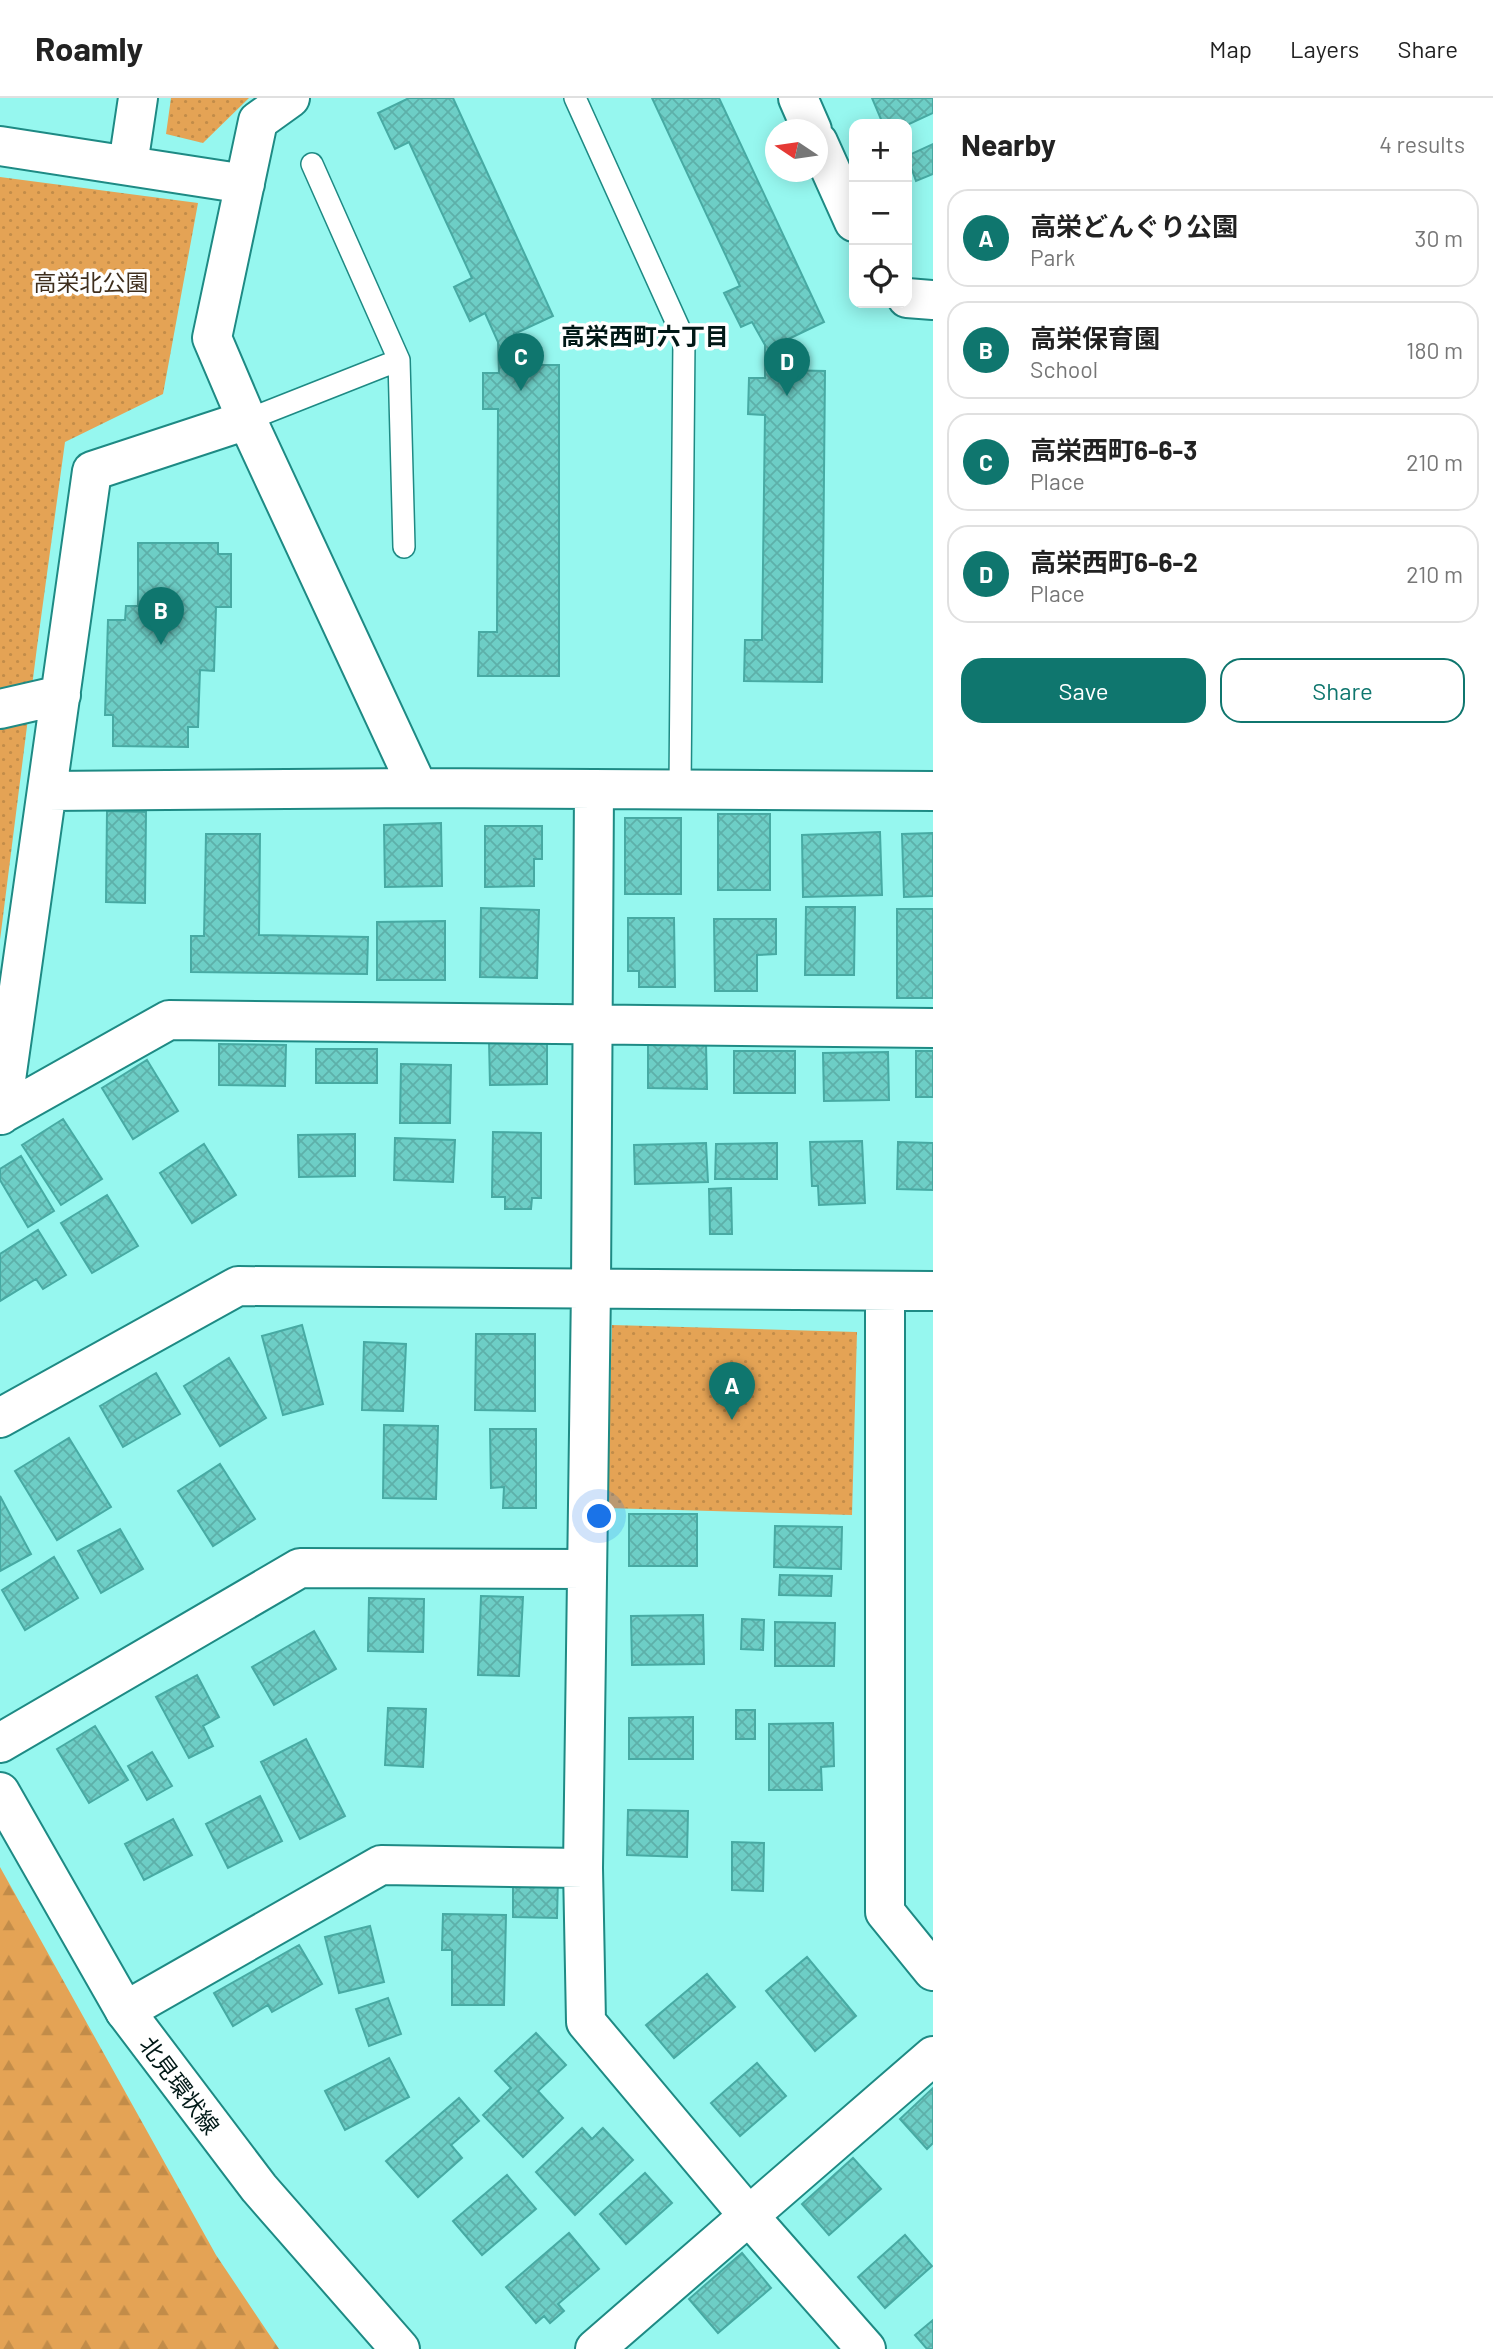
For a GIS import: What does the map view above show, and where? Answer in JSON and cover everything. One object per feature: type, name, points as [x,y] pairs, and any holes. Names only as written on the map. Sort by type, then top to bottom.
[{"type":"street","points":[[128,165],[138,98]]},
{"type":"street","points":[[290,98],[258,121],[212,338],[247,420],[418,788]]},
{"type":"street","points":[[797,98],[807,119]]},
{"type":"street","points":[[0,146],[245,184]]},
{"type":"street","points":[[828,166],[849,211]]},
{"type":"street","points":[[912,298],[933,300]]},
{"type":"street","points":[[1,1115],[92,471],[247,420]]},
{"type":"street","points":[[0,709],[61,695]]},
{"type":"street","points":[[48,791],[418,788],[933,792]]},
{"type":"street","points":[[594,789],[583,1868],[586,2022],[748,2215],[866,2349]]},
{"type":"street","points":[[1,1115],[169,1020],[933,1028]]},
{"type":"street","points":[[0,1418],[238,1286],[933,1291]]},
{"type":"street","points":[[885,1291],[885,1912],[933,1971]]},
{"type":"street","points":[[0,1743],[300,1568],[587,1569]]},
{"type":"street","name":"北見環状線","points":[[0,1793],[125,2011],[259,2188],[400,2349]]},
{"type":"street","points":[[125,2011],[381,1865],[583,1868]]},
{"type":"street","points":[[595,2349],[933,2056]]},
{"type":"lane","points":[[575,98],[684,339],[680,789]]},
{"type":"lane","points":[[312,164],[400,360],[404,547]]},
{"type":"lane","points":[[247,420],[400,360]]},
{"type":"green space","points":[[171,98],[249,98],[203,143],[166,134]]},
{"type":"green space","name":"高栄北公園","points":[[0,177],[198,203],[163,394],[65,442],[0,940]]},
{"type":"green space","points":[[612,1325],[857,1332],[852,1515],[607,1508]]},
{"type":"green space","points":[[0,1867],[216,2255],[279,2349],[0,2349]]},
{"type":"building","points":[[409,98],[453,98],[553,316],[514,334],[514,365],[559,365],[559,676],[478,676],[479,632],[497,632],[498,409],[483,409],[483,373],[499,373],[498,342],[485,313],[470,321],[454,287],[472,278],[409,142],[395,149],[378,113]]},
{"type":"building","points":[[652,98],[719,98],[824,322],[780,343],[780,370],[825,371],[822,682],[744,681],[745,640],[762,640],[765,415],[748,414],[749,378],[765,378],[765,345],[752,322],[741,327],[724,293],[740,286]]},
{"type":"building","points":[[872,98],[933,98],[933,113],[912,123],[912,119],[881,119]]},
{"type":"building","points":[[933,144],[933,174],[916,181],[912,170],[912,154]]},
{"type":"building","points":[[138,543],[218,543],[218,554],[231,554],[231,607],[216,607],[214,671],[200,670],[198,727],[188,727],[188,747],[113,746],[113,715],[105,715],[108,620],[125,620],[126,606],[138,606]]},
{"type":"building","points":[[107,811],[146,812],[145,903],[106,902]]},
{"type":"building","points":[[718,814],[770,814],[770,890],[718,890]]},
{"type":"building","points":[[625,818],[681,818],[681,894],[625,894]]},
{"type":"building","points":[[441,823],[442,886],[385,887],[384,825]]},
{"type":"building","points":[[485,826],[542,826],[542,859],[534,859],[534,886],[485,887]]},
{"type":"building","points":[[880,832],[882,895],[803,897],[802,835]]},
{"type":"building","points":[[933,833],[933,896],[904,897],[902,834]]},
{"type":"building","points":[[206,834],[260,834],[259,935],[368,937],[367,974],[191,972],[191,936],[204,936]]},
{"type":"building","points":[[806,907],[855,907],[854,975],[805,975]]},
{"type":"building","points":[[481,908],[539,910],[537,978],[480,977]]},
{"type":"building","points":[[897,909],[933,909],[933,998],[897,998]]},
{"type":"building","points":[[628,918],[674,918],[675,987],[639,987],[639,971],[628,971]]},
{"type":"building","points":[[714,919],[776,919],[776,954],[757,955],[757,991],[715,991]]},
{"type":"building","points":[[445,921],[445,980],[377,980],[377,922]]},
{"type":"building","points":[[547,1040],[547,1084],[490,1085],[489,1041]]},
{"type":"building","points":[[648,1043],[706,1043],[707,1089],[648,1088]]},
{"type":"building","points":[[219,1044],[286,1045],[285,1086],[219,1085]]},
{"type":"building","points":[[316,1049],[377,1049],[377,1083],[316,1083]]},
{"type":"building","points":[[734,1051],[795,1051],[795,1093],[734,1093]]},
{"type":"building","points":[[916,1051],[933,1051],[933,1097],[916,1097]]},
{"type":"building","points":[[888,1052],[889,1100],[824,1101],[823,1053]]},
{"type":"building","points":[[147,1060],[178,1111],[133,1139],[102,1088]]},
{"type":"building","points":[[401,1064],[451,1065],[450,1123],[400,1123]]},
{"type":"building","points":[[63,1119],[102,1179],[61,1205],[22,1145]]},
{"type":"building","points":[[493,1132],[541,1133],[541,1198],[532,1198],[531,1209],[505,1209],[505,1197],[492,1197]]},
{"type":"building","points":[[355,1134],[355,1176],[299,1177],[298,1135]]},
{"type":"building","points":[[395,1138],[455,1140],[453,1182],[394,1180]]},
{"type":"building","points":[[862,1141],[865,1203],[819,1205],[818,1186],[812,1186],[810,1142]]},
{"type":"building","points":[[898,1142],[933,1143],[933,1190],[897,1189]]},
{"type":"building","points":[[706,1143],[708,1182],[635,1184],[634,1145]]},
{"type":"building","points":[[777,1143],[777,1179],[715,1179],[716,1144]]},
{"type":"building","points":[[204,1144],[236,1195],[192,1223],[160,1173]]},
{"type":"building","points":[[21,1156],[54,1211],[28,1227],[0,1180],[0,1169]]},
{"type":"building","points":[[731,1188],[732,1234],[710,1234],[709,1189]]},
{"type":"building","points":[[107,1195],[138,1246],[92,1273],[61,1223]]},
{"type":"building","points":[[38,1230],[66,1275],[43,1289],[36,1279],[0,1301],[0,1254]]},
{"type":"building","points":[[302,1325],[323,1404],[283,1415],[262,1336]]},
{"type":"building","points":[[476,1334],[535,1334],[535,1411],[475,1410]]},
{"type":"building","points":[[364,1342],[406,1344],[403,1411],[362,1410]]},
{"type":"building","points":[[229,1358],[266,1418],[220,1446],[184,1386]]},
{"type":"building","points":[[156,1373],[180,1414],[123,1447],[100,1406]]},
{"type":"building","points":[[384,1425],[438,1426],[436,1499],[383,1498]]},
{"type":"building","points":[[490,1429],[536,1429],[536,1508],[503,1508],[504,1487],[491,1488]]},
{"type":"building","points":[[69,1438],[111,1507],[57,1540],[15,1471]]},
{"type":"building","points":[[220,1464],[255,1519],[213,1546],[178,1491]]},
{"type":"building","points":[[0,1496],[31,1554],[0,1571]]},
{"type":"building","points":[[629,1514],[697,1514],[697,1566],[629,1566]]},
{"type":"building","points":[[775,1526],[842,1527],[841,1569],[774,1567]]},
{"type":"building","points":[[120,1529],[143,1569],[101,1593],[78,1551]]},
{"type":"building","points":[[54,1557],[78,1598],[25,1630],[2,1590]]},
{"type":"building","points":[[780,1575],[832,1576],[831,1596],[779,1595]]},
{"type":"building","points":[[481,1596],[523,1597],[519,1676],[478,1675]]},
{"type":"building","points":[[369,1598],[424,1599],[423,1652],[368,1651]]},
{"type":"building","points":[[703,1615],[704,1664],[632,1665],[631,1616]]},
{"type":"building","points":[[742,1619],[764,1620],[763,1650],[741,1649]]},
{"type":"building","points":[[775,1622],[835,1623],[834,1666],[775,1666]]},
{"type":"building","points":[[314,1631],[336,1669],[274,1705],[252,1667]]},
{"type":"building","points":[[197,1675],[219,1717],[203,1726],[213,1746],[189,1758],[156,1697]]},
{"type":"building","points":[[388,1708],[426,1709],[423,1767],[385,1765]]},
{"type":"building","points":[[736,1710],[755,1710],[755,1739],[736,1739]]},
{"type":"building","points":[[693,1717],[693,1759],[629,1759],[629,1718]]},
{"type":"building","points":[[833,1723],[834,1766],[821,1767],[822,1790],[769,1790],[769,1724]]},
{"type":"building","points":[[95,1726],[128,1780],[89,1803],[57,1749]]},
{"type":"building","points":[[306,1739],[345,1816],[300,1839],[261,1762]]},
{"type":"building","points":[[152,1752],[172,1786],[147,1800],[128,1766]]},
{"type":"building","points":[[260,1796],[282,1841],[228,1868],[206,1824]]},
{"type":"building","points":[[628,1810],[688,1811],[687,1857],[627,1855]]},
{"type":"building","points":[[173,1819],[192,1855],[144,1880],[125,1844]]},
{"type":"building","points":[[732,1842],[764,1843],[763,1891],[732,1890]]},
{"type":"building","points":[[513,1877],[558,1878],[557,1918],[513,1917]]},
{"type":"building","points":[[443,1914],[506,1915],[504,2005],[452,2005],[452,1950],[442,1950]]},
{"type":"building","points":[[370,1926],[384,1982],[339,1993],[325,1937]]},
{"type":"building","points":[[299,1945],[322,1984],[272,2012],[268,2005],[233,2026],[214,1993]]},
{"type":"building","points":[[807,1957],[856,2016],[815,2051],[766,1991]]},
{"type":"building","points":[[707,1974],[735,2007],[674,2058],[646,2025]]},
{"type":"building","points":[[388,1998],[401,2034],[369,2046],[356,2009]]},
{"type":"building","points":[[536,2033],[566,2065],[538,2091],[563,2118],[523,2157],[483,2115],[511,2088],[495,2071]]},
{"type":"building","points":[[389,2058],[409,2097],[345,2130],[325,2091]]},
{"type":"building","points":[[757,2063],[786,2096],[740,2136],[711,2103]]},
{"type":"building","points":[[933,2088],[933,2143],[927,2149],[900,2119]]},
{"type":"building","points":[[459,2098],[479,2121],[451,2145],[462,2158],[418,2197],[386,2161]]},
{"type":"building","points":[[582,2128],[592,2139],[603,2128],[633,2160],[575,2215],[536,2172]]},
{"type":"building","points":[[853,2158],[881,2189],[829,2235],[802,2204]]},
{"type":"building","points":[[645,2173],[672,2203],[626,2244],[600,2214]]},
{"type":"building","points":[[507,2175],[536,2209],[482,2255],[453,2221]]},
{"type":"building","points":[[569,2233],[599,2269],[558,2304],[564,2311],[550,2323],[544,2316],[536,2323],[506,2287]]},
{"type":"building","points":[[905,2235],[932,2266],[885,2308],[858,2277]]},
{"type":"building","points":[[742,2253],[771,2288],[718,2333],[689,2299]]},
{"type":"building","points":[[933,2320],[933,2349],[927,2349],[915,2335]]},
{"type":"place","name":"高栄西町6-6-3","points":[[521,391]]},
{"type":"place","name":"高栄西町6-6-2","points":[[787,396]]},
{"type":"place","name":"高栄保育園","points":[[161,645]]},
{"type":"place","name":"高栄どんぐり公園","points":[[732,1420]]},
{"type":"district","name":"高栄西町六丁目","points":[[645,335]]}]
